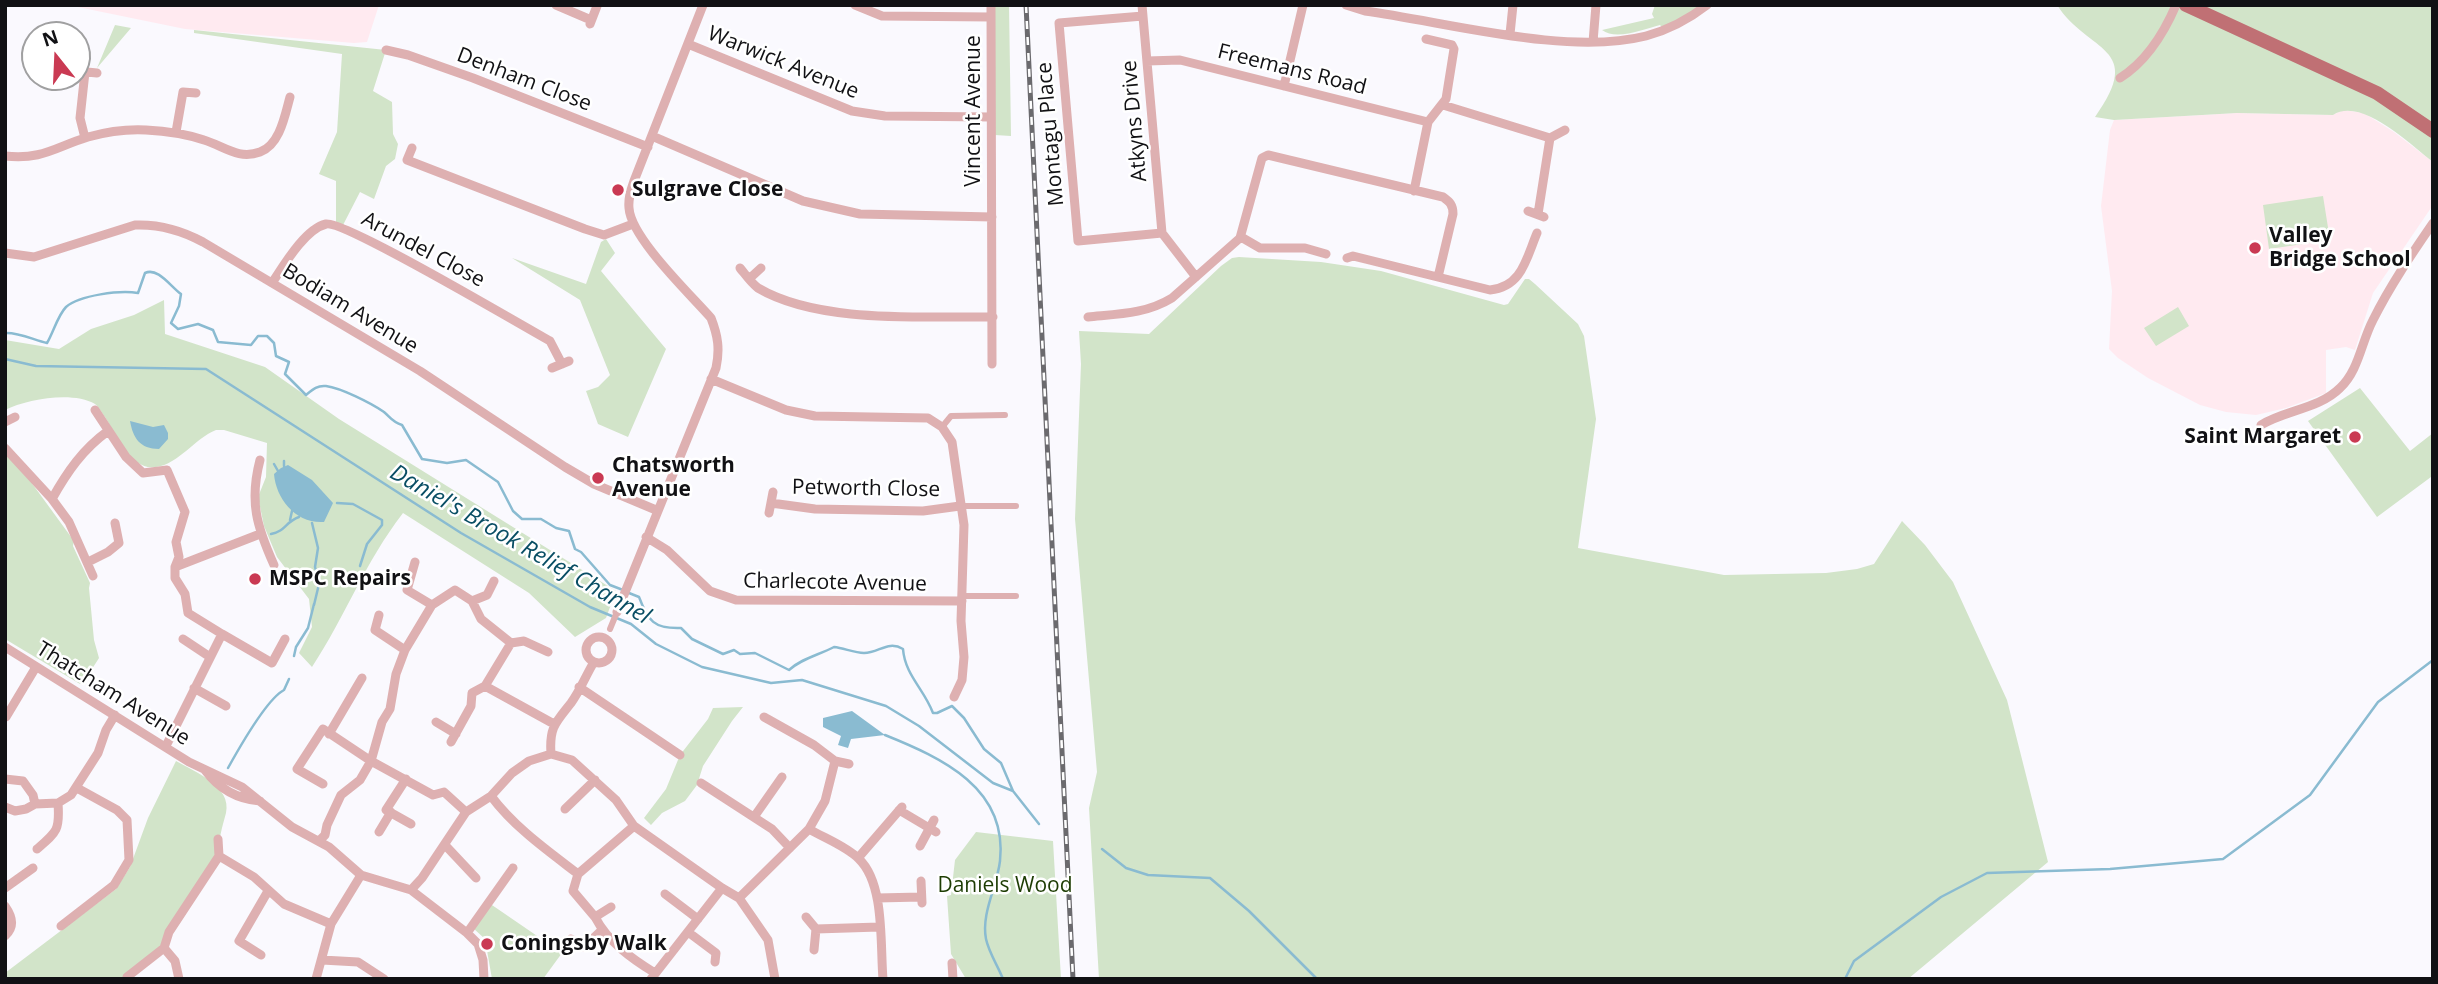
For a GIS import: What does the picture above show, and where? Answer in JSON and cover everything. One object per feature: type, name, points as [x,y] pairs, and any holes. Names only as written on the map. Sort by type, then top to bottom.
[{"type":"main road","points":[[2186,5],[2364,86],[2433,131]]},
{"type":"street","points":[[556,5],[590,23],[597,6]]},
{"type":"street","points":[[611,625],[587,644],[587,656],[594,662],[605,662],[611,656],[611,625],[711,379],[719,351],[717,333],[711,318],[645,242],[633,224],[629,209],[629,194],[704,5]]},
{"type":"street","name":"Vincent Avenue","points":[[991,5],[992,364]]},
{"type":"street","name":"Atkyns Drive","points":[[1143,5],[1163,233]]},
{"type":"street","points":[[1284,86],[1303,5]]},
{"type":"street","points":[[1346,5],[1510,34],[1593,42],[1623,40],[1665,30],[1707,5]]},
{"type":"street","points":[[1510,34],[1513,5]]},
{"type":"street","points":[[1593,42],[1596,5]]},
{"type":"street","points":[[2120,78],[2131,71],[2151,49],[2169,22],[2176,5]]},
{"type":"street","points":[[859,6],[882,16],[991,17]]},
{"type":"street","name":"Montagu Place","points":[[1143,16],[1059,23],[1078,241],[1163,233]]},
{"type":"street","points":[[1414,191],[1428,122],[1443,106],[1454,47],[1426,39]]},
{"type":"street","name":"Warwick Avenue","points":[[688,44],[852,111],[885,116],[991,117]]},
{"type":"street","name":"Denham Close","points":[[386,50],[473,78],[648,147]]},
{"type":"street","name":"Freemans Road","points":[[1147,61],[1180,60],[1428,122]]},
{"type":"street","points":[[91,73],[97,74]]},
{"type":"street","points":[[81,91],[80,118],[85,138]]},
{"type":"street","points":[[176,132],[183,92],[196,93]]},
{"type":"street","points":[[5,156],[23,158],[44,155],[85,138],[114,131],[144,130],[176,132],[207,140],[230,152],[244,155],[258,153],[268,149],[282,127],[290,97]]},
{"type":"street","points":[[1443,106],[1550,138],[1565,130]]},
{"type":"street","points":[[652,136],[803,201],[826,207],[860,214],[992,217]]},
{"type":"street","points":[[1537,214],[1550,138]]},
{"type":"street","points":[[412,148],[407,160],[585,229],[604,235],[633,224]]},
{"type":"street","points":[[1088,317],[1148,310],[1172,298],[1241,237],[1264,156],[1443,197],[1452,204],[1453,209],[1437,277]]},
{"type":"street","name":"Arundel Close","points":[[272,283],[309,234],[330,223],[349,229],[405,259],[550,341],[566,362],[552,368]]},
{"type":"street","points":[[2261,425],[2308,407],[2339,390],[2354,370],[2370,327],[2390,286],[2433,223]]},
{"type":"street","name":"Bodiam Avenue","points":[[5,253],[34,257],[119,229],[152,224],[174,229],[194,237],[420,371],[594,484],[656,510]]},
{"type":"street","points":[[1163,233],[1196,277]]},
{"type":"street","points":[[1347,258],[1353,256],[1490,290],[1502,289],[1513,283],[1537,233]]},
{"type":"street","points":[[1241,237],[1260,248],[1316,246],[1326,254]]},
{"type":"street","points":[[740,268],[757,287],[818,309],[873,316],[993,317]]},
{"type":"street","points":[[749,279],[761,268]]},
{"type":"street","points":[[711,379],[773,405],[805,414],[928,418],[942,427],[952,442],[964,526],[964,657],[962,680],[954,697]]},
{"type":"street","points":[[95,410],[126,457],[143,473],[167,470],[174,481],[186,512],[176,542],[179,557],[175,578],[185,594],[188,613],[272,663],[285,639]]},
{"type":"street","points":[[942,427],[951,416],[1005,415]]},
{"type":"street","points":[[5,422],[15,417]]},
{"type":"street","points":[[52,499],[68,471],[90,444],[108,431]]},
{"type":"street","points":[[5,448],[52,499],[69,522],[93,576]]},
{"type":"street","points":[[260,460],[253,486],[260,534],[274,565]]},
{"type":"street","name":"Petworth Close","points":[[773,492],[770,508],[923,511],[960,506]]},
{"type":"street","points":[[960,506],[1016,506]]},
{"type":"street","points":[[88,562],[119,543],[115,523]]},
{"type":"street","points":[[175,567],[260,534]]},
{"type":"street","name":"Charlecote Avenue","points":[[646,537],[667,550],[709,591],[736,600],[962,599]]},
{"type":"street","points":[[415,562],[407,590],[432,605]]},
{"type":"street","points":[[472,601],[487,595],[494,581]]},
{"type":"street","points":[[319,841],[325,835],[341,795],[360,780],[371,761],[382,722],[390,709],[396,674],[405,650],[432,605],[455,590],[472,601],[481,619],[511,643],[524,641],[548,652]]},
{"type":"street","points":[[962,599],[1016,596]]},
{"type":"street","points":[[379,615],[372,633],[405,650]]},
{"type":"street","points":[[166,746],[222,634]]},
{"type":"street","points":[[183,639],[210,657]]},
{"type":"street","points":[[436,722],[457,733],[471,706],[472,693],[485,686],[511,643]]},
{"type":"street","name":"Thatcham Avenue","points":[[5,647],[189,762],[204,768],[219,786],[232,794],[243,799],[260,801],[292,827],[319,841],[361,875],[411,890],[478,944],[483,960],[484,979]]},
{"type":"street","points":[[551,754],[554,724],[572,701],[594,662]]},
{"type":"street","points":[[6,717],[37,667]]},
{"type":"street","points":[[329,734],[362,678]]},
{"type":"street","points":[[485,686],[554,724]]},
{"type":"street","points":[[579,687],[680,755]]},
{"type":"street","points":[[194,688],[226,706]]},
{"type":"street","points":[[5,807],[15,811],[35,804],[58,803],[77,788],[115,715]]},
{"type":"street","points":[[764,717],[814,745],[835,761],[849,764]]},
{"type":"street","points":[[323,784],[297,769],[323,729],[371,761],[433,794],[444,792],[466,812]]},
{"type":"street","points":[[411,890],[466,812],[491,796],[512,773],[529,761],[551,754],[572,760],[616,800],[634,826],[739,898],[768,940],[775,979]]},
{"type":"street","points":[[739,898],[809,829],[825,801],[835,761]]},
{"type":"street","points":[[754,817],[782,777]]},
{"type":"street","points":[[5,779],[23,781],[33,795],[35,804]]},
{"type":"street","points":[[406,779],[386,810],[411,824]]},
{"type":"street","points":[[565,809],[595,780]]},
{"type":"street","points":[[701,783],[772,829],[790,848]]},
{"type":"street","points":[[61,926],[114,885],[130,860],[127,820],[117,810],[77,788]]},
{"type":"street","points":[[491,796],[499,807],[540,845],[578,874]]},
{"type":"street","points":[[37,849],[56,833],[60,824],[58,803]]},
{"type":"street","points":[[858,858],[901,809],[933,827],[920,846]]},
{"type":"street","points":[[379,832],[391,812]]},
{"type":"street","points":[[634,826],[578,874],[573,891],[595,917],[602,930],[653,976],[722,888]]},
{"type":"street","points":[[809,829],[858,858],[872,876],[877,898],[883,979]]},
{"type":"street","points":[[125,978],[164,948],[169,932],[219,856],[218,839]]},
{"type":"street","points":[[445,845],[476,873]]},
{"type":"street","points":[[219,856],[254,877],[284,904],[331,924]]},
{"type":"street","points":[[5,888],[33,868]]},
{"type":"street","points":[[467,933],[513,868]]},
{"type":"street","points":[[316,979],[331,924],[361,875]]},
{"type":"street","points":[[877,898],[921,900],[921,881]]},
{"type":"street","points":[[261,955],[239,941],[268,891]]},
{"type":"street","points":[[665,894],[698,919]]},
{"type":"street","points":[[5,906],[11,915],[12,925],[5,936]]},
{"type":"street","points":[[595,917],[611,907]]},
{"type":"street","points":[[806,917],[816,929],[814,950]]},
{"type":"street","points":[[816,929],[879,927]]},
{"type":"street","points":[[571,939],[584,952],[602,930]]},
{"type":"street","points":[[688,932],[716,953],[715,962]]},
{"type":"street","points":[[164,948],[175,961],[179,979]]},
{"type":"street","points":[[322,960],[358,962],[384,979]]},
{"type":"street","points":[[952,962],[953,979]]},
{"type":"shaded area","points":[[68,5],[379,5],[367,42],[354,43],[185,29]]},
{"type":"shaded area","name":"Valley Bridge School","points":[[2344,110],[2364,113],[2433,162],[2433,205],[2373,293],[2355,350],[2346,347],[2326,350],[2326,393],[2286,408],[2256,415],[2226,412],[2200,405],[2148,378],[2118,358],[2109,349],[2112,291],[2101,206],[2110,130],[2114,120],[2237,113],[2332,115]]},
{"type":"green space","points":[[993,5],[1009,5],[1011,136],[995,135]]},
{"type":"green space","points":[[1655,5],[1707,5],[1665,30],[1660,25],[1622,34],[1602,30],[1654,18],[1652,14]]},
{"type":"green space","points":[[2057,5],[2433,5],[2433,162],[2385,125],[2357,112],[2344,111],[2333,115],[2237,113],[2114,120],[2095,117],[2109,94],[2115,76],[2114,63],[2107,52],[2070,21]]},
{"type":"green space","points":[[115,25],[131,28],[97,68]]},
{"type":"green space","points":[[194,30],[386,50],[373,91],[392,102],[393,134],[398,144],[395,159],[386,166],[374,199],[360,192],[342,227],[336,225],[336,181],[319,174],[337,132],[342,54],[194,33]]},
{"type":"green space","points":[[2323,196],[2330,240],[2269,249],[2263,205]]},
{"type":"green space","points":[[606,239],[615,253],[601,271],[666,349],[628,437],[598,424],[586,391],[598,387],[610,375],[580,300],[512,258],[586,284],[601,242]]},
{"type":"green space","points":[[1232,258],[1321,262],[1381,271],[1504,305],[1508,304],[1525,279],[1535,284],[1578,324],[1584,336],[1596,419],[1578,548],[1724,575],[1826,573],[1874,564],[1902,521],[1925,545],[1953,582],[2007,700],[2048,862],[1908,979],[1099,979],[1089,808],[1097,772],[1075,519],[1081,364],[1079,331],[1149,334],[1221,266]]},
{"type":"green space","points":[[164,300],[165,334],[265,367],[339,419],[616,591],[606,618],[575,637],[529,593],[403,513],[377,551],[312,667],[299,653],[312,627],[309,599],[277,557],[264,526],[258,497],[266,477],[267,443],[216,430],[172,461],[156,467],[147,467],[132,458],[98,407],[86,400],[50,398],[5,410],[5,340],[59,349],[91,329],[134,315]]},
{"type":"green space","points":[[2178,307],[2189,326],[2156,346],[2144,328]]},
{"type":"green space","points":[[2360,388],[2410,451],[2433,433],[2433,479],[2431,477],[2377,517],[2308,421]]},
{"type":"green space","points":[[5,453],[31,482],[74,541],[73,546],[90,583],[94,640],[99,658],[80,684],[5,639]]},
{"type":"green space","points":[[743,707],[703,766],[697,785],[685,801],[662,813],[651,825],[644,818],[666,789],[680,755],[708,719],[713,708]]},
{"type":"green space","points":[[176,761],[202,775],[218,788],[226,803],[226,813],[219,856],[189,909],[163,946],[133,973],[117,979],[5,979],[5,973],[116,889],[130,867],[148,818]]},
{"type":"green space","name":"Daniels Wood","points":[[976,832],[1053,841],[1061,979],[966,979],[951,954],[947,896],[951,895],[955,860]]},
{"type":"green space","points":[[489,903],[562,953],[543,979],[492,979],[485,939],[473,928]]},
{"type":"water","points":[[130,421],[153,427],[164,425],[168,439],[159,449],[142,445],[133,433]]},
{"type":"water","points":[[288,465],[312,480],[333,503],[324,522],[305,519],[283,501],[274,474]]},
{"type":"water","points":[[852,711],[885,735],[851,739],[848,748],[838,745],[841,736],[823,727],[823,718]]},
{"type":"waterway","points":[[5,333],[47,343],[60,315],[72,303],[100,294],[138,293],[145,273],[155,273],[181,294],[171,323],[178,329],[198,324],[213,330],[218,342],[251,345],[258,336],[267,336],[274,343],[276,356],[289,362],[285,374],[306,395],[323,386],[348,393],[378,408],[402,425],[422,459],[447,463],[466,460],[498,482],[513,511],[522,519],[541,519],[556,528],[569,531],[575,549],[581,552],[610,585],[623,590]]},
{"type":"waterway","name":"Daniel's Brook Relief Channel","points":[[5,359],[36,366],[206,369],[461,533],[590,607],[631,624],[656,644],[702,667],[771,683],[802,680],[886,706],[919,726],[993,783],[1013,791]]},
{"type":"waterway","points":[[284,461],[284,466]]},
{"type":"waterway","points":[[274,464],[278,471]]},
{"type":"waterway","points":[[337,503],[353,504],[382,520],[382,525],[367,544],[360,566]]},
{"type":"waterway","points":[[290,520],[292,511]]},
{"type":"waterway","points":[[271,534],[280,531],[299,517]]},
{"type":"waterway","points":[[312,523],[318,548],[315,567],[317,574]]},
{"type":"waterway","points":[[314,605],[319,584]]},
{"type":"waterway","points":[[629,593],[639,597],[649,618],[658,625],[681,628],[692,639],[723,654],[734,650],[740,654],[755,653],[789,670],[834,647],[864,653],[888,646],[903,649],[907,667],[933,713],[952,706],[964,718],[984,749],[1001,763],[1013,791],[1039,824]]},
{"type":"waterway","points":[[294,656],[296,647],[308,628],[314,604]]},
{"type":"waterway","points":[[1845,979],[1854,961],[1941,897],[1987,873],[2110,869],[2223,859],[2310,795],[2378,702],[2433,660]]},
{"type":"waterway","points":[[228,768],[253,726],[269,703],[284,690],[289,679]]},
{"type":"waterway","points":[[885,735],[928,754],[967,779],[982,795],[993,814],[1000,836],[1000,861],[987,910],[985,929],[989,949],[1003,979]]},
{"type":"waterway","points":[[1102,849],[1126,868],[1148,875],[1210,878],[1249,911],[1317,979]]},
{"type":"railway","points":[[1026,5],[1073,979]]},
{"type":"place","name":"Sulgrave Close","points":[[618,190]]},
{"type":"place","name":"Valley Bridge School","points":[[2255,248]]},
{"type":"place","name":"Saint Margaret","points":[[2355,437]]},
{"type":"place","name":"Chatsworth Avenue","points":[[598,478]]},
{"type":"place","name":"MSPC Repairs","points":[[255,579]]},
{"type":"place","name":"Coningsby Walk","points":[[487,944]]}]
